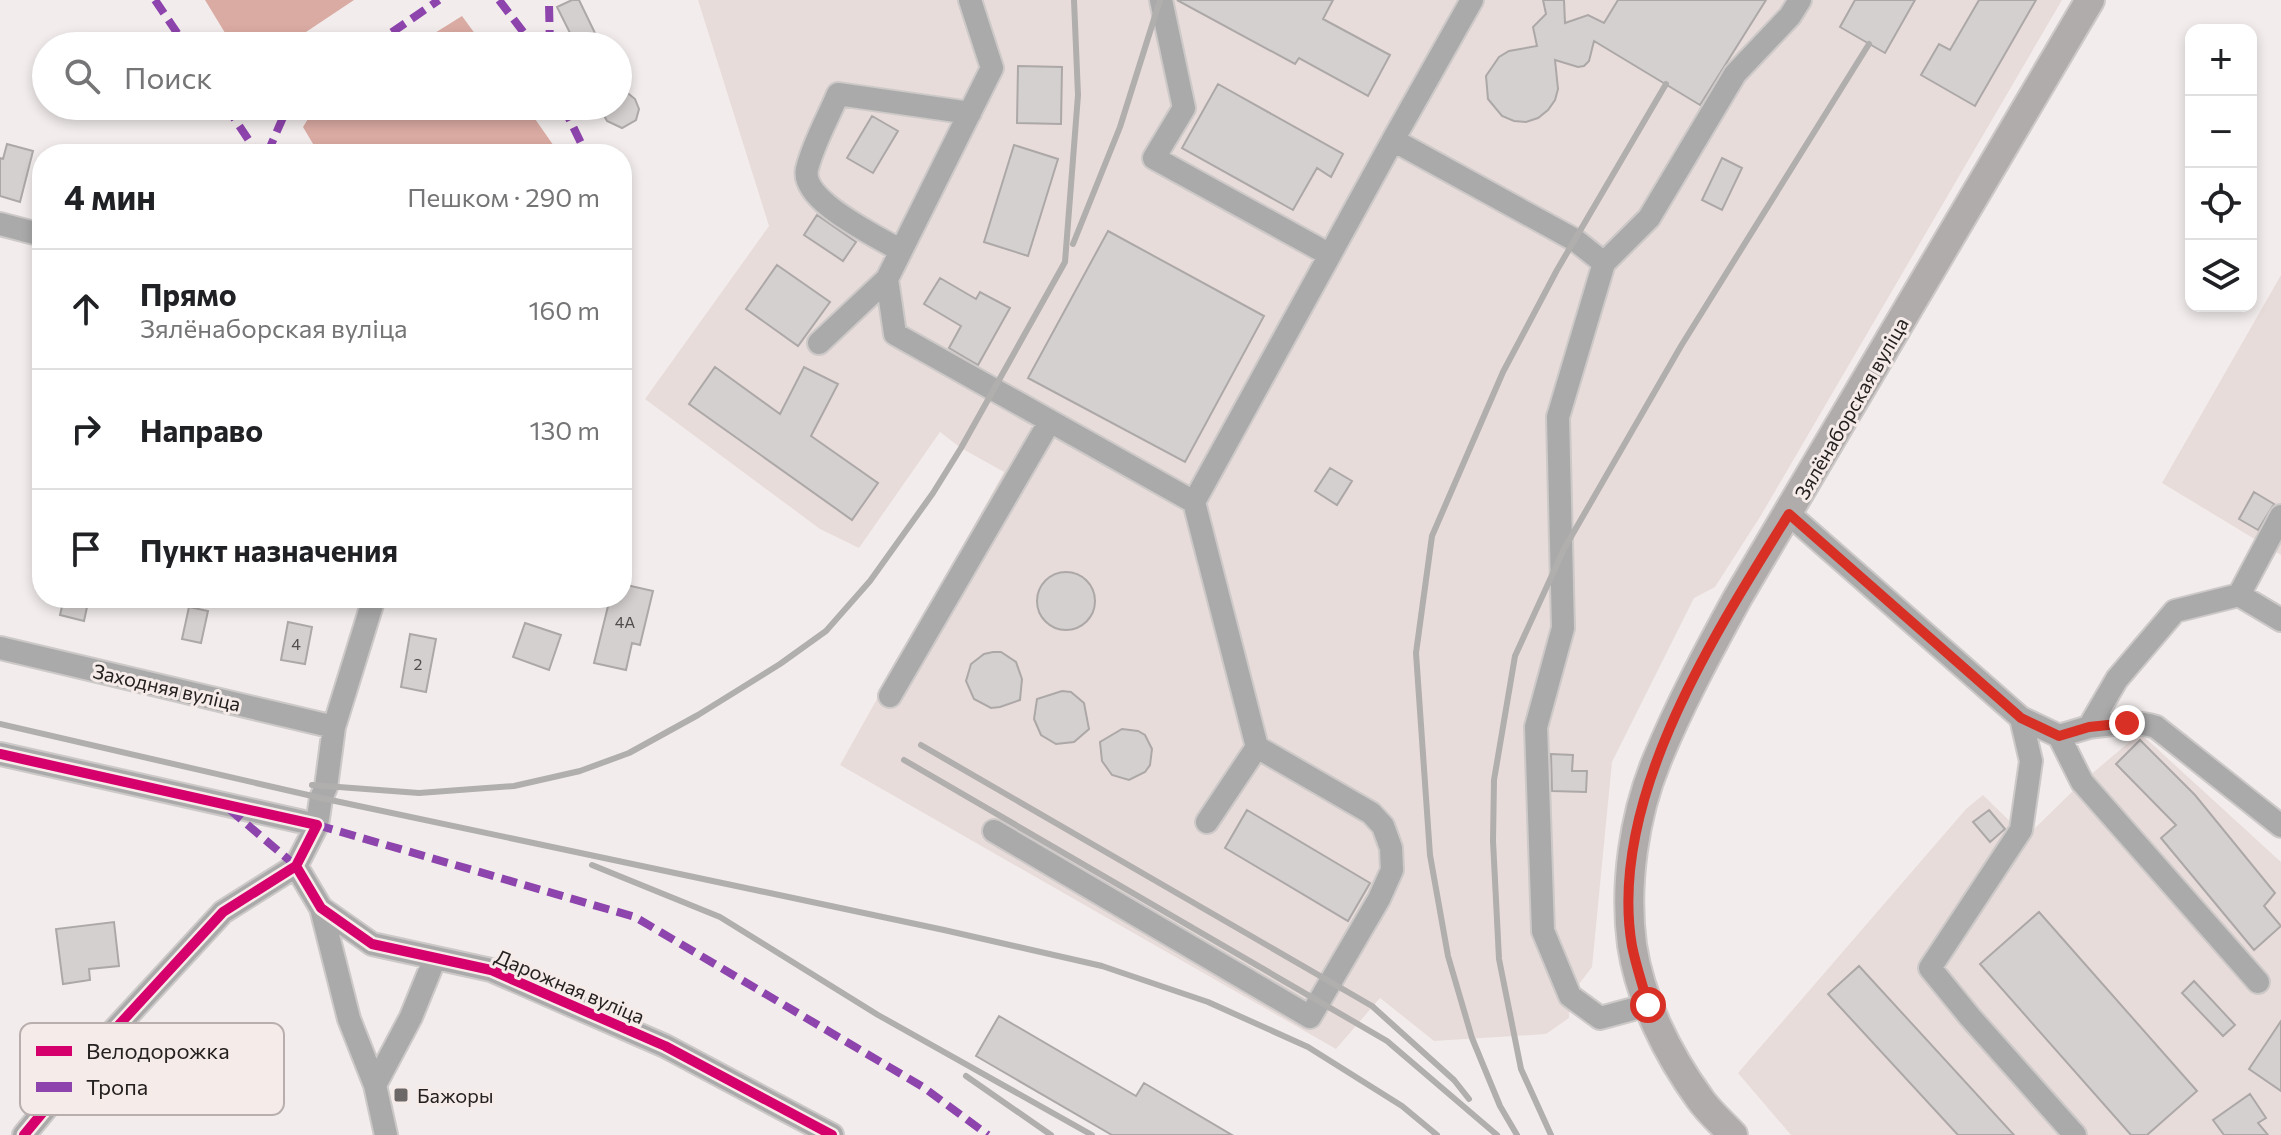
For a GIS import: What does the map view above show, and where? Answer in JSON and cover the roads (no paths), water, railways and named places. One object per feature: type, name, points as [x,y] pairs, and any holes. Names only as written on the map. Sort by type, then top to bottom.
[{"type":"main road","name":"Зялёнаборская вуліца","points":[[1733,1135],[1701,1100],[1667,1044],[1648,1005],[1632,945],[1630,897],[1633,850],[1642,806],[1656,762],[1694,679],[1738,597],[2090,0]]},
{"type":"street","points":[[819,343],[887,279],[992,68],[970,0]]},
{"type":"street","points":[[1161,0],[1184,108],[1154,158],[1330,255]]},
{"type":"street","points":[[994,831],[1310,1017],[1379,899],[1392,870],[1391,848],[1383,826],[1371,813],[1257,747],[1194,502],[1472,0]]},
{"type":"street","points":[[1648,1005],[1600,1018],[1570,996],[1543,931],[1536,727],[1563,628],[1558,417],[1604,263],[1649,218],[1735,74],[1790,16],[1800,0]]},
{"type":"street","points":[[901,251],[825,204],[808,185],[806,171],[838,94],[970,113]]},
{"type":"street","points":[[1393,140],[1575,240],[1604,263]]},
{"type":"street","points":[[0,224],[32,232]]},
{"type":"street","points":[[887,279],[895,334],[1194,502]]},
{"type":"street","points":[[890,696],[1050,421]]},
{"type":"street","points":[[1789,514],[2021,718],[2059,736],[2082,782],[2258,982]]},
{"type":"street","points":[[2239,595],[2281,516]]},
{"type":"street","points":[[2089,727],[2117,679],[2175,611],[2239,595],[2281,620]]},
{"type":"street","points":[[121,1023],[223,912],[296,866],[317,825],[334,727],[371,608]]},
{"type":"street","name":"Заходняя вуліца","points":[[0,648],[334,727]]},
{"type":"street","points":[[2021,718],[2031,761],[2021,830],[1930,968],[2075,1135]]},
{"type":"street","points":[[2059,736],[2089,727],[2127,723],[2156,727],[2281,826]]},
{"type":"street","points":[[1207,822],[1257,747]]},
{"type":"street","points":[[0,754],[317,825]]},
{"type":"street","name":"Дарожная вуліца","points":[[296,866],[321,908],[372,944],[491,970],[665,1046],[832,1135]]},
{"type":"street","points":[[321,908],[349,1019],[375,1085],[386,1135]]},
{"type":"street","points":[[375,1085],[411,1017],[435,958]]},
{"type":"street","points":[[24,1135],[41,1115]]},
{"type":"railway","points":[[312,785],[419,793],[514,786],[580,771],[629,753],[698,715],[826,631],[870,581],[933,493],[1065,262],[1078,95],[1074,0]]},
{"type":"railway","points":[[1073,244],[1120,127],[1160,0]]},
{"type":"railway","points":[[1551,1135],[1521,1069],[1499,959],[1493,841],[1494,780],[1515,656],[1564,549],[1681,346],[1869,44]]},
{"type":"railway","points":[[1517,1135],[1500,1106],[1472,1038],[1448,956],[1430,855],[1416,653],[1432,536],[1503,372],[1557,270],[1666,84]]},
{"type":"railway","points":[[0,724],[321,798],[1102,966],[1208,1002],[1308,1047],[1402,1106],[1437,1135]]},
{"type":"railway","points":[[921,745],[1372,1006],[1454,1080],[1469,1099]]},
{"type":"railway","points":[[904,760],[1387,1041],[1497,1135]]},
{"type":"railway","points":[[592,865],[720,917],[878,1015],[1092,1135]]},
{"type":"railway","points":[[966,1076],[1051,1135]]},
{"type":"place","name":"Бажоры","points":[[401,1095]]}]
